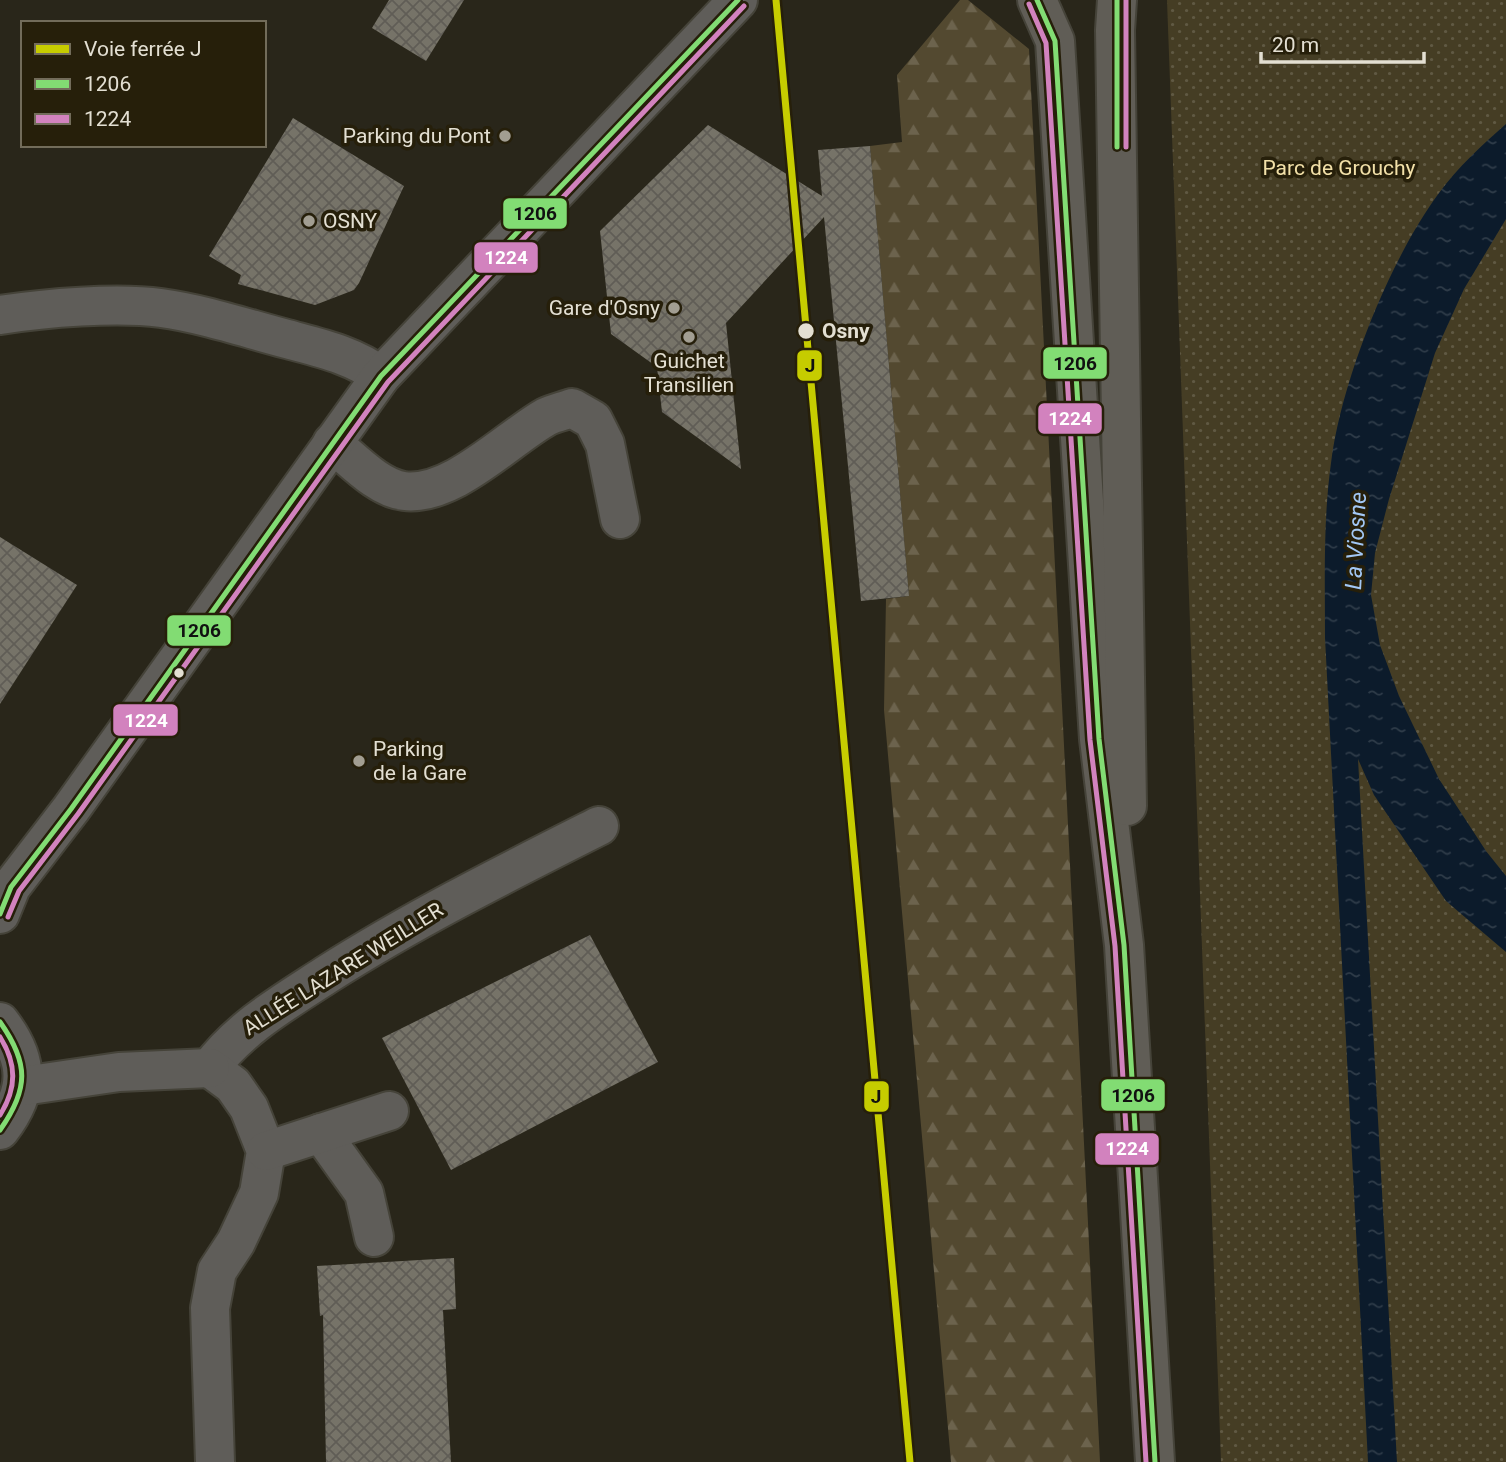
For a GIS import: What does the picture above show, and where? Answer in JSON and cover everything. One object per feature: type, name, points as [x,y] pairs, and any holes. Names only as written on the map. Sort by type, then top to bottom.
[{"type":"main road","points":[[1037,0],[1055,41],[1099,739],[1124,945],[1155,1462]]},
{"type":"main road","points":[[1118,0],[1115,44],[1128,740],[1124,945]]},
{"type":"street","points":[[0,914],[11,887],[71,808],[381,376],[738,0]]},
{"type":"street","points":[[0,315],[97,308],[159,308],[215,319],[328,351],[362,362],[381,376]]},
{"type":"street","points":[[332,443],[383,483],[403,492],[428,489],[452,479],[547,417],[572,408],[593,420],[605,444],[620,519]]},
{"type":"street","name":"ALLÉE LAZARE WEILLER","points":[[209,1068],[230,1041],[258,1019],[404,926],[599,826]]},
{"type":"street","points":[[0,1022],[14,1040],[22,1062],[23,1086],[15,1110],[0,1130]]},
{"type":"street","points":[[23,1086],[119,1072],[209,1068],[233,1085],[249,1108],[266,1151],[259,1193],[236,1242],[217,1270],[210,1308],[215,1462]]},
{"type":"street","points":[[266,1151],[389,1111]]},
{"type":"street","points":[[321,1133],[364,1193],[374,1237]]},
{"type":"green space","points":[[960,0],[968,0],[1029,49],[1100,1462],[951,1462],[884,710],[886,599],[909,596],[870,146],[902,142],[897,75]]},
{"type":"green space","name":"Parc de Grouchy","points":[[1167,0],[1506,0],[1506,1462],[1221,1462]]},
{"type":"water","name":"La Viosne","points":[[1506,124],[1506,219],[1464,289],[1435,353],[1389,499],[1375,553],[1371,595],[1380,645],[1399,696],[1439,779],[1486,851],[1506,876],[1506,952],[1446,901],[1374,795],[1358,759],[1397,1462],[1368,1462],[1325,638],[1328,485],[1345,396],[1370,322],[1386,286],[1421,220],[1439,193],[1462,165]]},
{"type":"building","points":[[389,0],[464,0],[426,61],[372,28]]},
{"type":"building","name":"OSNY","points":[[293,118],[404,186],[354,290],[315,305],[238,284],[241,275],[209,256]]},
{"type":"building","points":[[708,125],[822,196],[818,150],[870,146],[909,596],[861,601],[824,217],[726,323],[741,469],[662,412],[657,367],[611,334],[600,231]]},
{"type":"building","points":[[0,537],[77,585],[0,704]]},
{"type":"building","points":[[590,935],[658,1062],[451,1170],[382,1038]]},
{"type":"building","points":[[454,1258],[456,1309],[443,1310],[451,1462],[326,1462],[323,1315],[320,1316],[317,1266]]},
{"type":"rail line","name":"J","points":[[776,0],[910,1462]]},
{"type":"transit line","name":"1206","points":[[0,914],[11,887],[71,809],[381,376],[738,0]]},
{"type":"transit line","name":"1206","points":[[1037,0],[1055,41],[1099,739],[1124,945],[1155,1462]]},
{"type":"transit line","name":"1206","points":[[1117,0],[1117,147]]},
{"type":"transit line","name":"1224","points":[[1126,0],[1126,147]]},
{"type":"transit line","name":"1224","points":[[1029,4],[1046,43],[1090,740],[1115,946],[1146,1462]]},
{"type":"transit line","name":"1224","points":[[8,917],[19,891],[78,814],[388,382],[744,6]]},
{"type":"transit line","name":"1206","points":[[0,1022],[16,1050],[22,1076],[16,1102],[0,1130]]},
{"type":"transit line","name":"1224","points":[[0,1037],[10,1057],[13,1076],[10,1095],[0,1115]]},
{"type":"place","name":"Parking du Pont","points":[[505,136]]},
{"type":"place","name":"OSNY","points":[[309,221]]},
{"type":"place","name":"Gare d'Osny","points":[[674,308]]},
{"type":"place","name":"Osny","points":[[806,331]]},
{"type":"place","name":"Guichet Transilien","points":[[689,337]]},
{"type":"place","name":"Parking de la Gare","points":[[359,761]]}]
